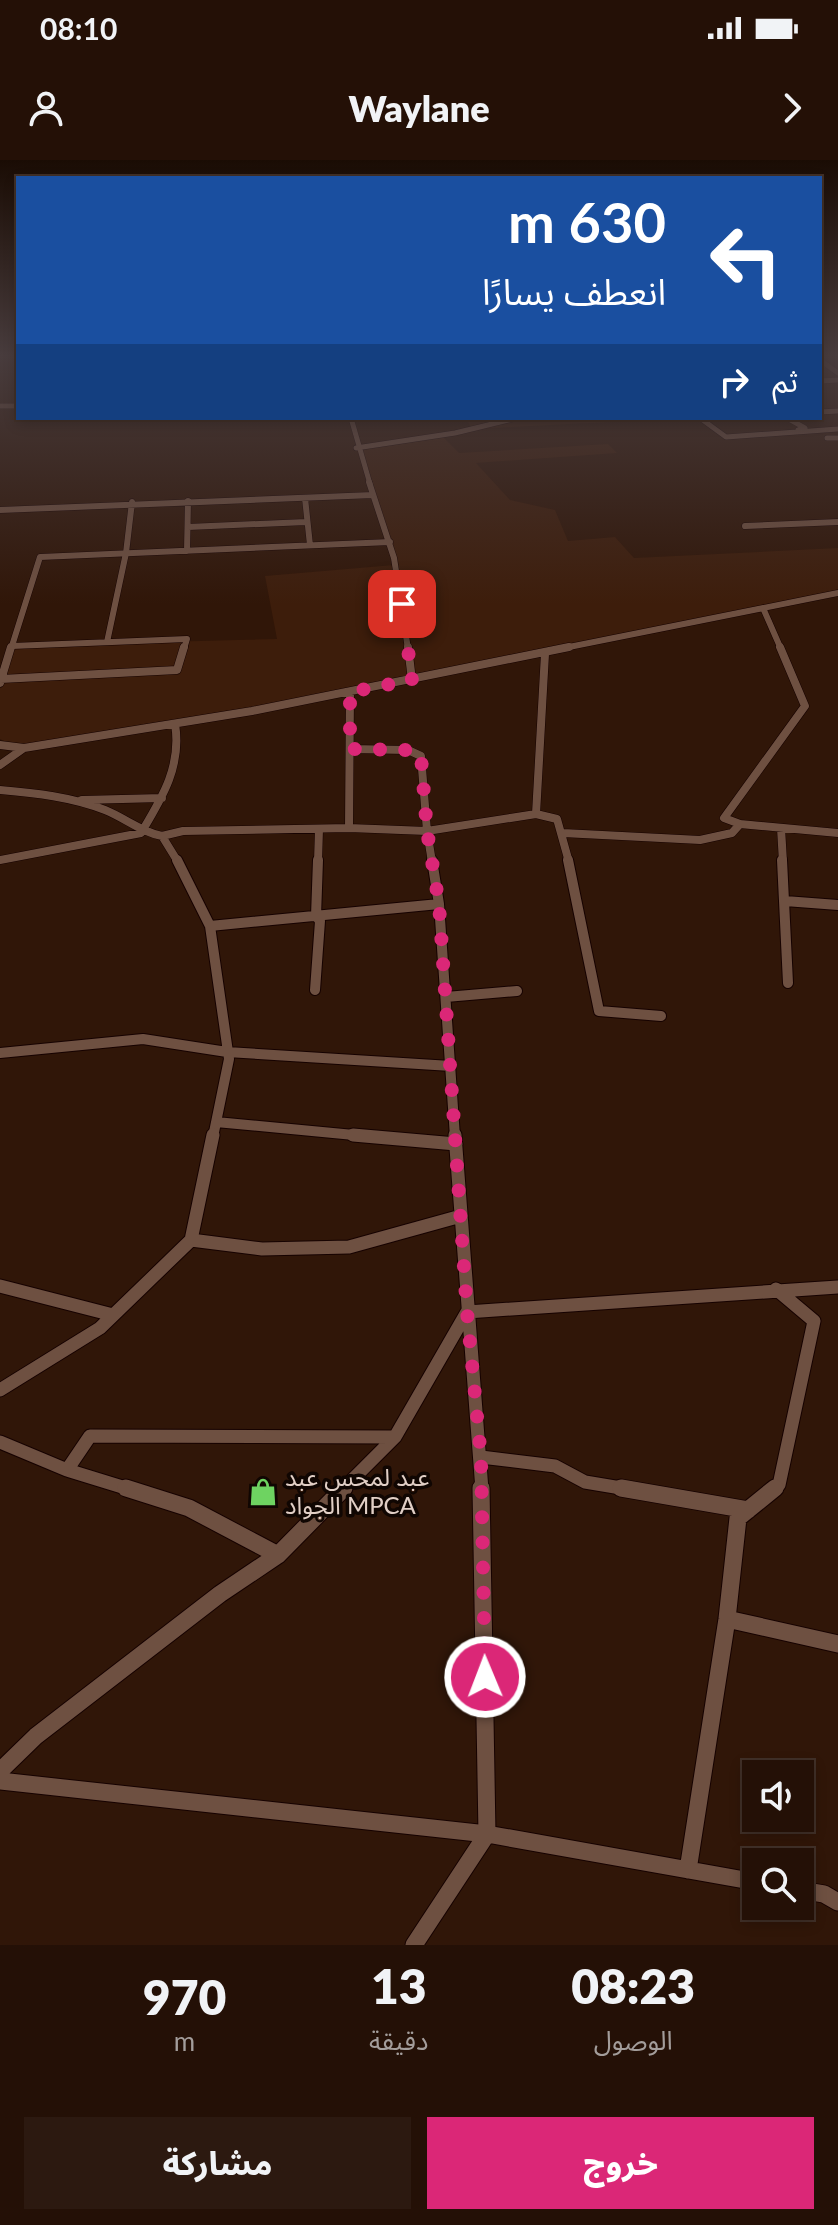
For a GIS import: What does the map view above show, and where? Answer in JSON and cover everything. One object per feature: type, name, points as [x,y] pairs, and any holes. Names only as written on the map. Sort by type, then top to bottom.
[{"type":"street","points":[[354,438],[390,542],[412,680]]},
{"type":"street","points":[[356,448],[404,438]]},
{"type":"street","points":[[0,510],[132,502],[373,495]]},
{"type":"street","points":[[305,498],[310,545]]},
{"type":"street","points":[[187,551],[188,501]]},
{"type":"street","points":[[107,642],[126,553],[132,502]]},
{"type":"street","points":[[188,527],[306,522]]},
{"type":"street","points":[[745,526],[838,522]]},
{"type":"street","points":[[12,646],[187,639],[177,670],[1,681],[12,646],[40,557],[390,542]]},
{"type":"street","points":[[0,745],[24,748],[175,724],[545,654],[838,593]]},
{"type":"street","points":[[763,608],[805,706],[724,818],[740,824],[838,833]]},
{"type":"street","points":[[536,814],[545,654]]},
{"type":"street","points":[[349,828],[350,692]]},
{"type":"street","points":[[141,833],[173,778],[179,739],[175,724]]},
{"type":"street","points":[[0,765],[24,748]]},
{"type":"street","points":[[350,749],[408,750],[421,756],[427,831],[439,904],[467,1312],[481,1457],[487,1834],[414,1945]]},
{"type":"street","points":[[0,790],[40,793],[72,801],[119,816],[141,833]]},
{"type":"street","points":[[72,801],[162,798]]},
{"type":"street","points":[[0,860],[141,833],[162,836],[183,831],[349,828],[427,831],[536,814],[557,819],[563,833],[599,1011],[661,1016]]},
{"type":"street","points":[[563,833],[700,840],[732,833],[740,824]]},
{"type":"street","points":[[781,828],[788,983]]},
{"type":"street","points":[[315,990],[320,921],[316,916],[319,829]]},
{"type":"street","points":[[0,1390],[100,1328],[191,1240],[229,1059],[210,926],[191,884],[162,836]]},
{"type":"street","points":[[785,901],[838,905]]},
{"type":"street","points":[[210,926],[439,904]]},
{"type":"street","points":[[446,997],[517,991]]},
{"type":"street","points":[[0,1053],[143,1039],[227,1052],[451,1066]]},
{"type":"street","points":[[216,1122],[456,1144]]},
{"type":"street","points":[[191,1240],[262,1249],[349,1247],[461,1216]]},
{"type":"street","points":[[0,1286],[113,1315]]},
{"type":"street","points":[[467,1312],[838,1287]]},
{"type":"street","points":[[688,1870],[727,1619],[738,1518],[779,1485],[814,1321],[776,1289]]},
{"type":"street","points":[[0,1771],[36,1736],[220,1594],[278,1555],[395,1437],[467,1312]]},
{"type":"street","points":[[67,1470],[90,1436],[395,1437]]},
{"type":"street","points":[[0,1442],[67,1470],[189,1508],[278,1555]]},
{"type":"street","points":[[481,1457],[555,1466],[585,1482],[748,1510]]},
{"type":"street","points":[[727,1619],[838,1644]]},
{"type":"street","points":[[0,1781],[487,1834],[742,1880]]},
{"type":"street","points":[[814,1892],[838,1902]]},
{"type":"shaded area","points":[[419,438],[444,438],[459,453],[608,444],[617,453],[476,463],[510,500],[555,510],[568,541],[615,537],[634,558],[838,548],[838,593],[252,711],[17,747],[0,739],[0,683],[12,646],[277,639],[265,576],[394,565],[390,542],[356,448]]},
{"type":"place","name":"عبد لمحس عبد الجواد MPCA","points":[[263,1492]]},
{"type":"route","points":[[402,604],[412,680],[350,692],[350,749],[408,750],[421,756],[427,831],[439,904],[467,1312],[481,1457],[485,1677]]}]
